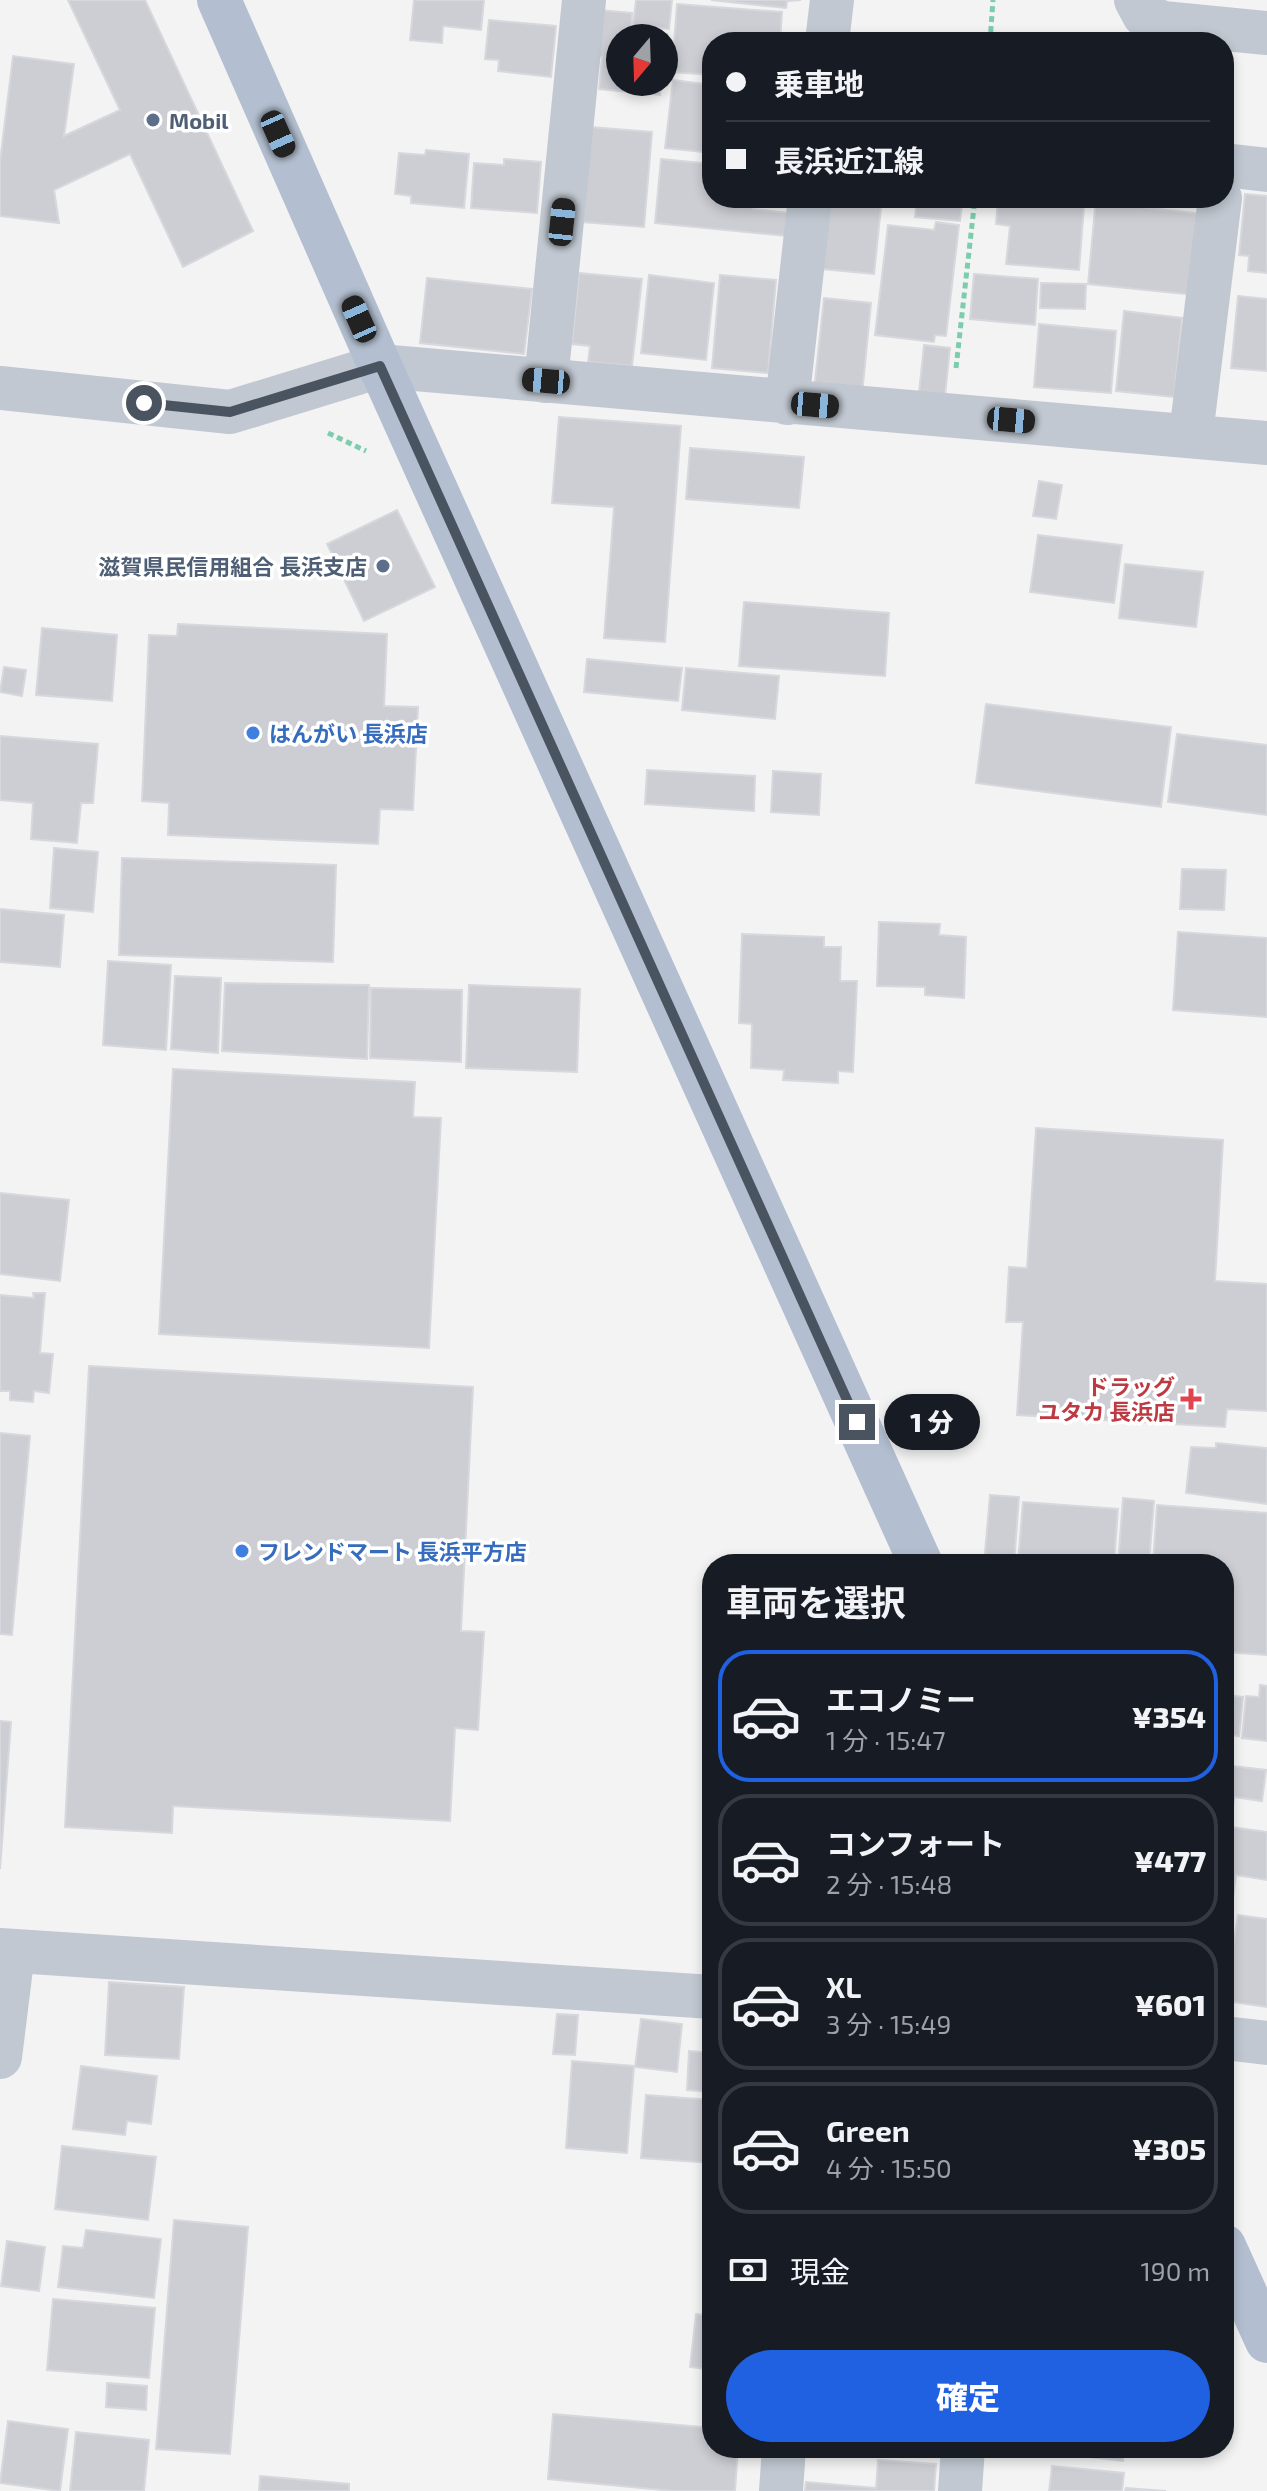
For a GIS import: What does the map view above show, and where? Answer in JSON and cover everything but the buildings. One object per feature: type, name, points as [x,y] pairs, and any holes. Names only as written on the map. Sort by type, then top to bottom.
[{"type":"main road","points":[[219,0],[380,366],[916,1554]]},
{"type":"main road","points":[[1234,2268],[1267,2341]]},
{"type":"street","points":[[546,381],[584,0]]},
{"type":"street","points":[[828,32],[832,0]]},
{"type":"street","points":[[1136,0],[1144,15],[1153,20],[1267,33]]},
{"type":"street","points":[[1234,167],[1267,170]]},
{"type":"street","points":[[787,403],[809,208]]},
{"type":"street","points":[[1191,434],[1219,208]]},
{"type":"street","points":[[0,388],[230,412],[380,366],[1267,443]]},
{"type":"street","points":[[0,2057],[7,1951],[702,1996]]},
{"type":"street","points":[[1234,2039],[1267,2043]]},
{"type":"street","points":[[781,2491],[783,2458]]},
{"type":"street","points":[[960,2491],[962,2458]]},
{"type":"path","points":[[991,32],[993,0]]},
{"type":"path","points":[[951,415],[974,208]]},
{"type":"place","name":"Mobil","points":[[153,120]]},
{"type":"place","name":"滋賀県民信用組合 長浜支店","points":[[383,566]]},
{"type":"place","name":"はんがい 長浜店","points":[[253,733]]},
{"type":"place","name":"ドラッグ ユタカ 長浜店","points":[[1191,1399]]},
{"type":"place","name":"フレンドマート 長浜平方店","points":[[242,1551]]},
{"type":"route","points":[[144,403],[230,412],[380,366],[857,1422]]}]
